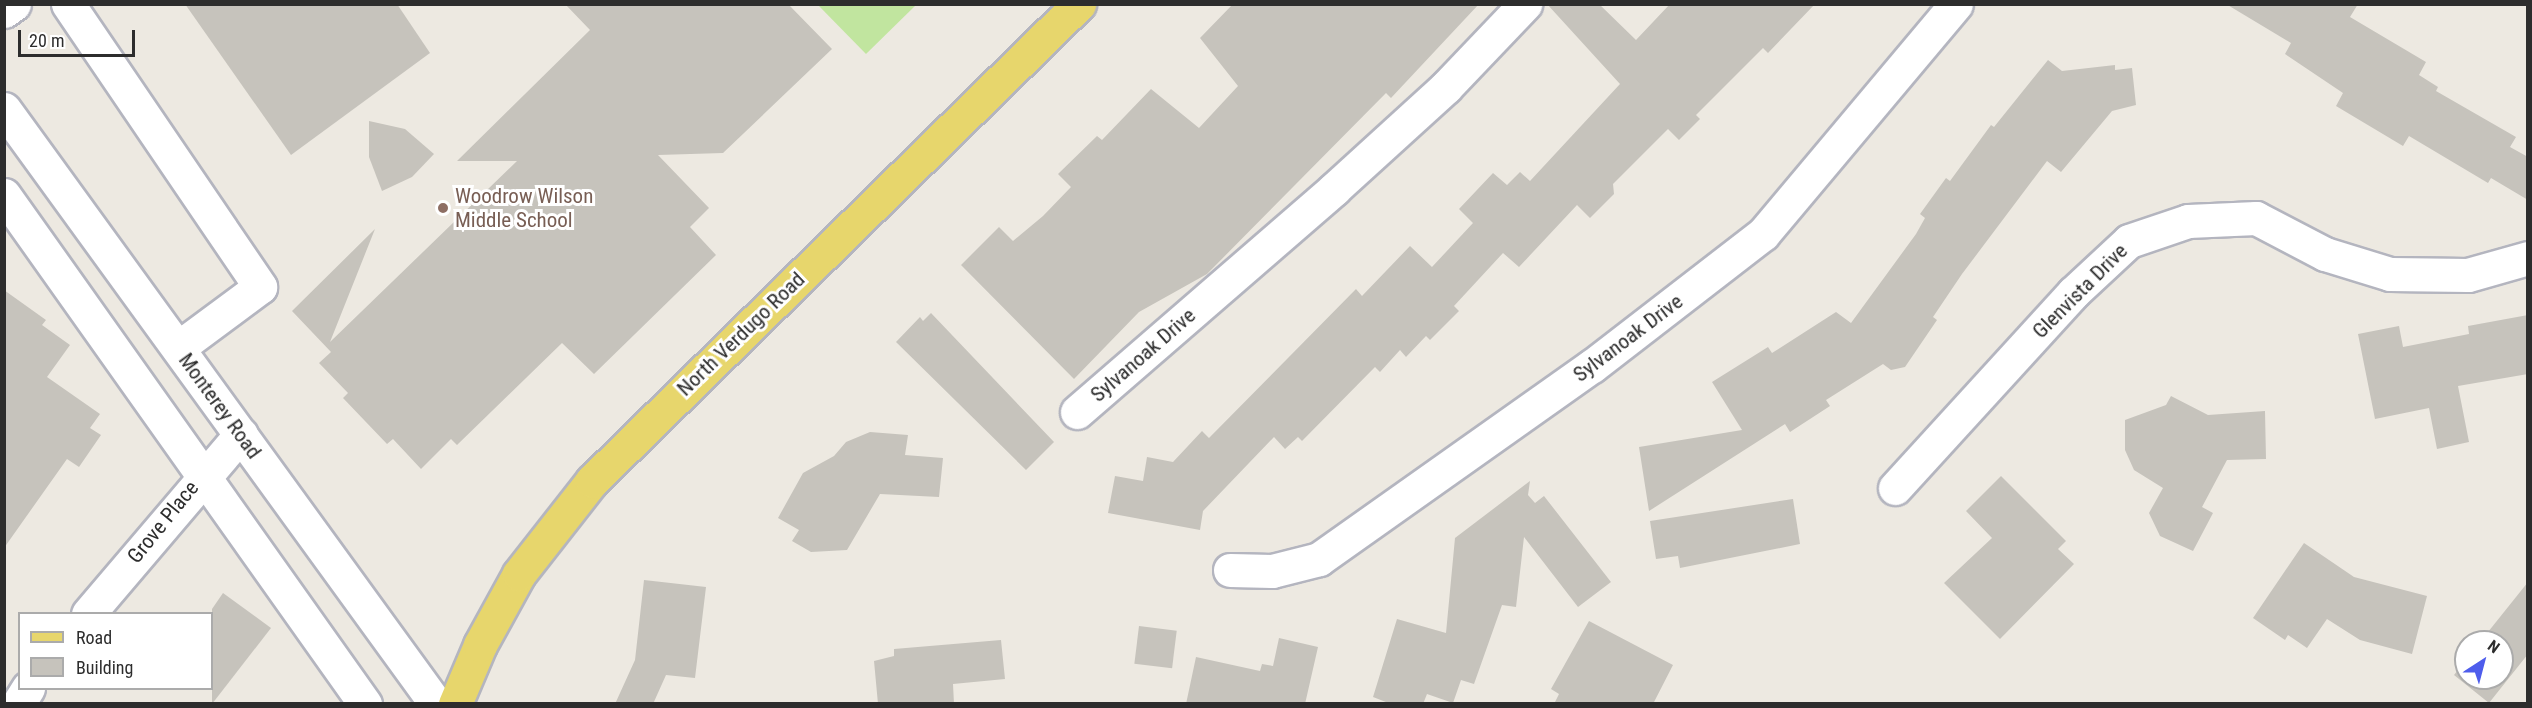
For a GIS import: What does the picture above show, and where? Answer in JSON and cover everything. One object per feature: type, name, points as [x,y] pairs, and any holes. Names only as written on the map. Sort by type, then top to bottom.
[{"type":"main road","name":"North Verdugo Road","points":[[455,704],[480,645],[519,574],[592,481],[1079,4]]},
{"type":"street","points":[[4,11],[14,4]]},
{"type":"street","points":[[68,4],[260,287],[178,348]]},
{"type":"street","name":"Sylvanoak Drive","points":[[1077,412],[1369,158],[1446,87],[1525,4]]},
{"type":"street","name":"Sylvanoak Drive","points":[[1230,570],[1272,571],[1319,560],[1592,366],[1763,234],[1956,4]]},
{"type":"street","name":"Monterey Road","points":[[4,109],[435,704]]},
{"type":"street","points":[[4,195],[365,704]]},
{"type":"street","name":"Glenvista Drive","points":[[1894,488],[2073,293],[2129,241],[2188,221],[2256,218],[2325,254],[2390,274],[2469,275],[2528,258]]},
{"type":"street","name":"Grove Place","points":[[90,612],[202,475],[240,434]]},
{"type":"street","points":[[18,704],[27,690]]},
{"type":"green space","points":[[818,5],[916,5],[866,54]]},
{"type":"building","points":[[185,4],[397,4],[430,53],[291,155]]},
{"type":"building","points":[[565,4],[788,4],[832,49],[723,153],[658,155],[709,208],[690,227],[716,255],[594,374],[562,343],[457,445],[451,439],[421,469],[393,439],[387,444],[343,398],[348,393],[319,363],[331,352],[292,311],[375,229],[330,342],[517,161],[457,161],[590,30]]},
{"type":"building","points":[[1233,4],[1479,4],[1391,98],[1386,93],[1207,274],[1139,312],[1074,379],[961,265],[999,227],[1013,241],[1043,216],[1071,187],[1058,174],[1097,136],[1102,140],[1151,89],[1199,128],[1238,86],[1200,38]]},
{"type":"building","points":[[1547,4],[1599,4],[1636,40],[1670,4],[1815,4],[1768,53],[1763,48],[1696,115],[1700,119],[1679,140],[1668,129],[1613,184],[1614,194],[1590,218],[1577,205],[1519,267],[1503,253],[1454,306],[1459,311],[1430,340],[1426,336],[1406,357],[1400,350],[1380,372],[1375,367],[1302,441],[1298,437],[1285,449],[1274,437],[1203,511],[1200,530],[1108,513],[1115,476],[1143,481],[1147,457],[1173,462],[1202,431],[1209,438],[1356,289],[1362,296],[1410,246],[1432,267],[1473,223],[1459,209],[1493,173],[1507,185],[1520,172],[1530,181],[1620,84]]},
{"type":"building","points":[[2226,4],[2358,4],[2350,17],[2426,62],[2419,75],[2438,87],[2436,91],[2516,137],[2510,147],[2528,157],[2528,200],[2491,178],[2488,183],[2409,136],[2403,146],[2336,106],[2343,93],[2285,54],[2291,43]]},
{"type":"building","points":[[2048,60],[2062,71],[2115,65],[2115,70],[2132,68],[2136,105],[2112,111],[2061,172],[2047,161],[1962,274],[1933,317],[1937,320],[1905,367],[1891,370],[1883,364],[1826,400],[1830,406],[1790,432],[1785,424],[1649,511],[1639,447],[1742,430],[1712,382],[1768,347],[1772,353],[1836,312],[1851,323],[1916,234],[1925,218],[1920,214],[1946,178],[1950,181],[1991,125],[1994,127]]},
{"type":"building","points":[[369,121],[405,129],[434,154],[412,177],[382,191],[369,157]]},
{"type":"building","points":[[4,290],[46,320],[42,325],[70,345],[47,377],[100,414],[90,428],[101,435],[79,467],[67,459],[4,548]]},
{"type":"building","points":[[931,313],[1054,442],[1026,470],[896,342],[920,317],[923,321]]},
{"type":"building","points":[[2528,315],[2528,374],[2458,386],[2469,442],[2437,449],[2429,408],[2375,419],[2358,334],[2399,326],[2403,347],[2469,334],[2468,326]]},
{"type":"building","points":[[2171,396],[2208,415],[2265,411],[2266,459],[2227,460],[2202,507],[2213,513],[2193,551],[2160,536],[2149,513],[2163,488],[2134,470],[2125,450],[2125,420],[2166,405]]},
{"type":"building","points":[[870,432],[908,435],[905,455],[943,458],[939,497],[880,494],[847,550],[811,552],[792,541],[799,530],[778,518],[803,473],[834,456],[846,442]]},
{"type":"building","points":[[2001,476],[2066,541],[2058,549],[2074,564],[2000,639],[1944,583],[1992,538],[1966,511]]},
{"type":"building","points":[[1530,481],[1528,495],[1535,503],[1544,496],[1611,582],[1578,607],[1524,537],[1516,607],[1502,605],[1474,684],[1461,680],[1453,703],[1427,694],[1423,704],[1391,704],[1373,697],[1397,619],[1446,633],[1455,538]]},
{"type":"building","points":[[1793,499],[1800,544],[1680,568],[1678,556],[1656,559],[1650,521]]},
{"type":"building","points":[[2304,543],[2354,577],[2427,596],[2412,654],[2360,640],[2327,619],[2307,648],[2288,635],[2285,640],[2253,618]]},
{"type":"building","points":[[644,580],[706,587],[695,678],[666,675],[653,704],[615,704],[635,660]]},
{"type":"building","points":[[2528,582],[2528,654],[2514,672],[2514,630],[2490,630]]},
{"type":"building","points":[[223,593],[271,628],[212,704],[213,612],[212,609]]},
{"type":"building","points":[[1589,621],[1673,665],[1653,704],[1554,704],[1559,694],[1551,689]]},
{"type":"building","points":[[1139,626],[1177,631],[1172,668],[1134,664]]},
{"type":"building","points":[[1279,638],[1318,647],[1305,704],[1186,704],[1196,657],[1260,671],[1262,664],[1273,666]]},
{"type":"building","points":[[1001,640],[1005,679],[953,684],[954,704],[878,704],[874,661],[894,656],[894,649]]},
{"type":"building","points":[[2473,690],[2499,690],[2489,703]]},
{"type":"place","name":"Woodrow Wilson Middle School","points":[[443,208]]}]
